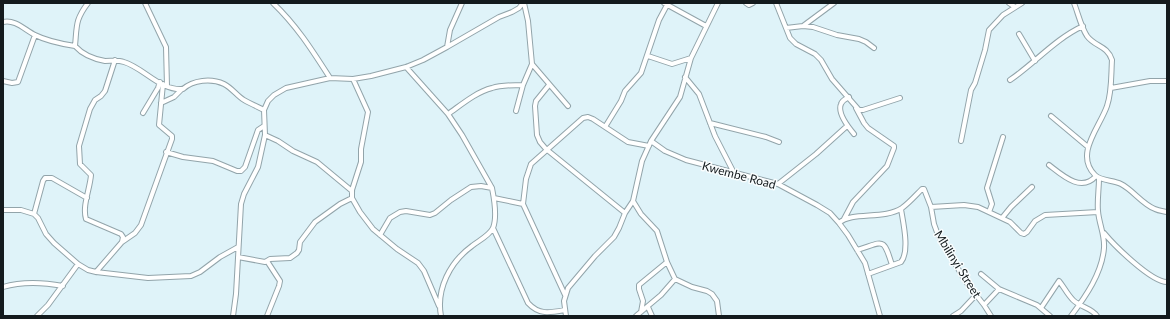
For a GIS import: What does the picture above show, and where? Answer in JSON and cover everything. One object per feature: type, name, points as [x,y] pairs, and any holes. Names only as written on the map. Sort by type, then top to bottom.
[{"type":"street","points":[[75,46],[78,19],[88,3]]},
{"type":"street","points":[[96,272],[122,242],[135,233],[141,225],[172,136],[159,125],[166,46],[145,3]]},
{"type":"street","points":[[273,3],[290,19],[330,78]]},
{"type":"street","points":[[448,47],[450,30],[462,3]]},
{"type":"street","points":[[234,315],[241,204],[244,194],[258,167],[265,135],[264,110],[268,101],[274,95],[286,88],[330,78],[353,79],[371,76],[423,60],[498,17],[519,8],[523,3]]},
{"type":"street","points":[[516,111],[523,85],[532,64],[528,21],[523,3]]},
{"type":"street","points":[[566,316],[564,310],[565,295],[568,288],[595,256],[614,237],[625,213],[633,201],[642,161],[651,141],[677,102],[682,91],[690,58],[718,3]]},
{"type":"street","points":[[746,3],[750,5],[753,3]]},
{"type":"street","points":[[776,3],[790,38],[796,44],[815,54],[822,60],[832,79],[849,97],[868,128],[894,146],[887,166],[853,202],[844,219]]},
{"type":"street","points":[[803,26],[834,3]]},
{"type":"street","points":[[1009,3],[1015,7]]},
{"type":"street","points":[[961,141],[971,90],[975,83],[985,50],[989,30],[1003,15],[1022,3]]},
{"type":"street","points":[[1074,3],[1087,36],[1095,43],[1104,47],[1112,60],[1111,88],[1108,105],[1093,134],[1088,147],[1086,160],[1097,177],[1121,184],[1155,210],[1167,212]]},
{"type":"street","points":[[605,127],[621,101],[625,91],[641,73],[666,4],[706,26]]},
{"type":"street","points":[[3,22],[12,22],[35,35],[53,42],[75,46],[83,54],[89,57],[106,61],[123,61],[163,84],[174,89],[183,89]]},
{"type":"street","points":[[786,28],[803,26],[813,27],[846,37],[859,39],[874,48]]},
{"type":"street","points":[[1010,80],[1057,42],[1083,26]]},
{"type":"street","points":[[1019,34],[1035,61]]},
{"type":"street","points":[[3,81],[12,83],[18,82],[35,35]]},
{"type":"street","points":[[648,56],[672,64],[690,58]]},
{"type":"street","points":[[115,60],[105,91],[96,100],[90,110],[79,146],[80,164],[91,175],[87,198],[86,219],[121,234],[123,237],[122,242]]},
{"type":"street","points":[[532,64],[568,106]]},
{"type":"street","points":[[406,66],[448,114],[462,135],[492,188],[494,198],[493,228],[528,303],[532,308],[548,313],[564,310]]},
{"type":"street","points":[[685,76],[699,94],[715,136],[734,173]]},
{"type":"street","points":[[353,79],[368,112],[361,149],[361,162],[352,191],[352,198],[364,218],[373,229],[397,249],[418,263],[424,271],[439,307],[441,316]]},
{"type":"street","points":[[1111,88],[1167,81]]},
{"type":"street","points":[[161,103],[174,97],[194,82],[216,82],[224,84],[243,99],[264,110]]},
{"type":"street","points":[[143,113],[163,84]]},
{"type":"street","points":[[549,84],[536,101],[535,106],[537,135],[540,142],[546,149],[625,213]]},
{"type":"street","points":[[448,114],[487,89],[499,86],[523,85]]},
{"type":"street","points":[[849,97],[843,101],[840,107],[847,126],[854,134]]},
{"type":"street","points":[[855,106],[859,110],[863,110],[900,98]]},
{"type":"street","points":[[1051,116],[1088,147]]},
{"type":"street","points":[[565,295],[523,204],[526,179],[531,164],[546,149],[583,118],[588,117],[628,142],[649,146]]},
{"type":"street","points":[[710,123],[766,137],[778,142]]},
{"type":"street","points":[[166,152],[183,157],[213,161],[237,171],[241,171],[245,167],[258,130],[264,126]]},
{"type":"street","points":[[778,184],[816,154],[847,126]]},
{"type":"street","points":[[265,135],[278,141],[293,151],[317,162],[352,191]]},
{"type":"street","points":[[989,212],[992,204],[987,188],[1003,137]]},
{"type":"street","name":"Kwembe Road","points":[[651,141],[665,151],[686,160],[778,184],[817,205],[830,214],[848,235],[864,263],[880,316]]},
{"type":"street","points":[[1049,165],[1069,180],[1080,183],[1090,182],[1097,177]]},
{"type":"street","points":[[1071,316],[1093,282],[1104,248],[1103,232],[1098,212],[1097,177]]},
{"type":"street","points":[[34,214],[43,180],[45,178],[52,178],[87,198]]},
{"type":"street","points":[[380,235],[390,218],[400,212],[406,211],[430,215],[471,187],[481,186],[492,188]]},
{"type":"street","points":[[1002,218],[1032,187]]},
{"type":"street","name":"Mbilinyi Street","points":[[901,209],[922,189],[924,189],[931,207],[934,224],[938,235],[966,282],[991,316]]},
{"type":"street","points":[[238,257],[259,262],[270,259],[290,258],[297,253],[300,242],[316,222],[340,204],[352,198]]},
{"type":"street","points":[[494,198],[523,204]]},
{"type":"street","points":[[633,201],[641,214],[657,231],[667,262],[675,279],[712,294],[717,302],[719,316]]},
{"type":"street","points":[[931,207],[970,205],[1010,222],[1024,234],[1035,221],[1045,215],[1098,212]]},
{"type":"street","points":[[839,223],[849,217],[882,215],[901,209],[905,255],[901,262],[868,274]]},
{"type":"street","points":[[3,210],[21,210],[34,214],[38,218],[46,234],[78,264],[88,270],[96,272],[148,278],[191,276],[200,272],[220,257],[238,247]]},
{"type":"street","points":[[439,307],[447,273],[463,252],[488,234],[493,228]]},
{"type":"street","points":[[1103,232],[1115,246],[1141,268],[1160,282],[1167,282]]},
{"type":"street","points":[[857,250],[879,243],[884,244],[892,265]]},
{"type":"street","points":[[267,261],[280,281],[267,316]]},
{"type":"street","points":[[641,312],[643,301],[639,285],[667,262]]},
{"type":"street","points":[[37,316],[63,286],[78,264]]},
{"type":"street","points":[[981,274],[999,289],[1037,305],[1050,316]]},
{"type":"street","points":[[636,316],[661,295],[675,279]]},
{"type":"street","points":[[1041,308],[1059,281],[1073,300],[1079,305],[1095,313],[1097,316]]},
{"type":"street","points":[[3,287],[24,282],[63,286]]},
{"type":"street","points":[[984,305],[999,289]]},
{"type":"street","points":[[953,316],[961,311],[976,295]]},
{"type":"street","points":[[648,307],[652,316]]}]
